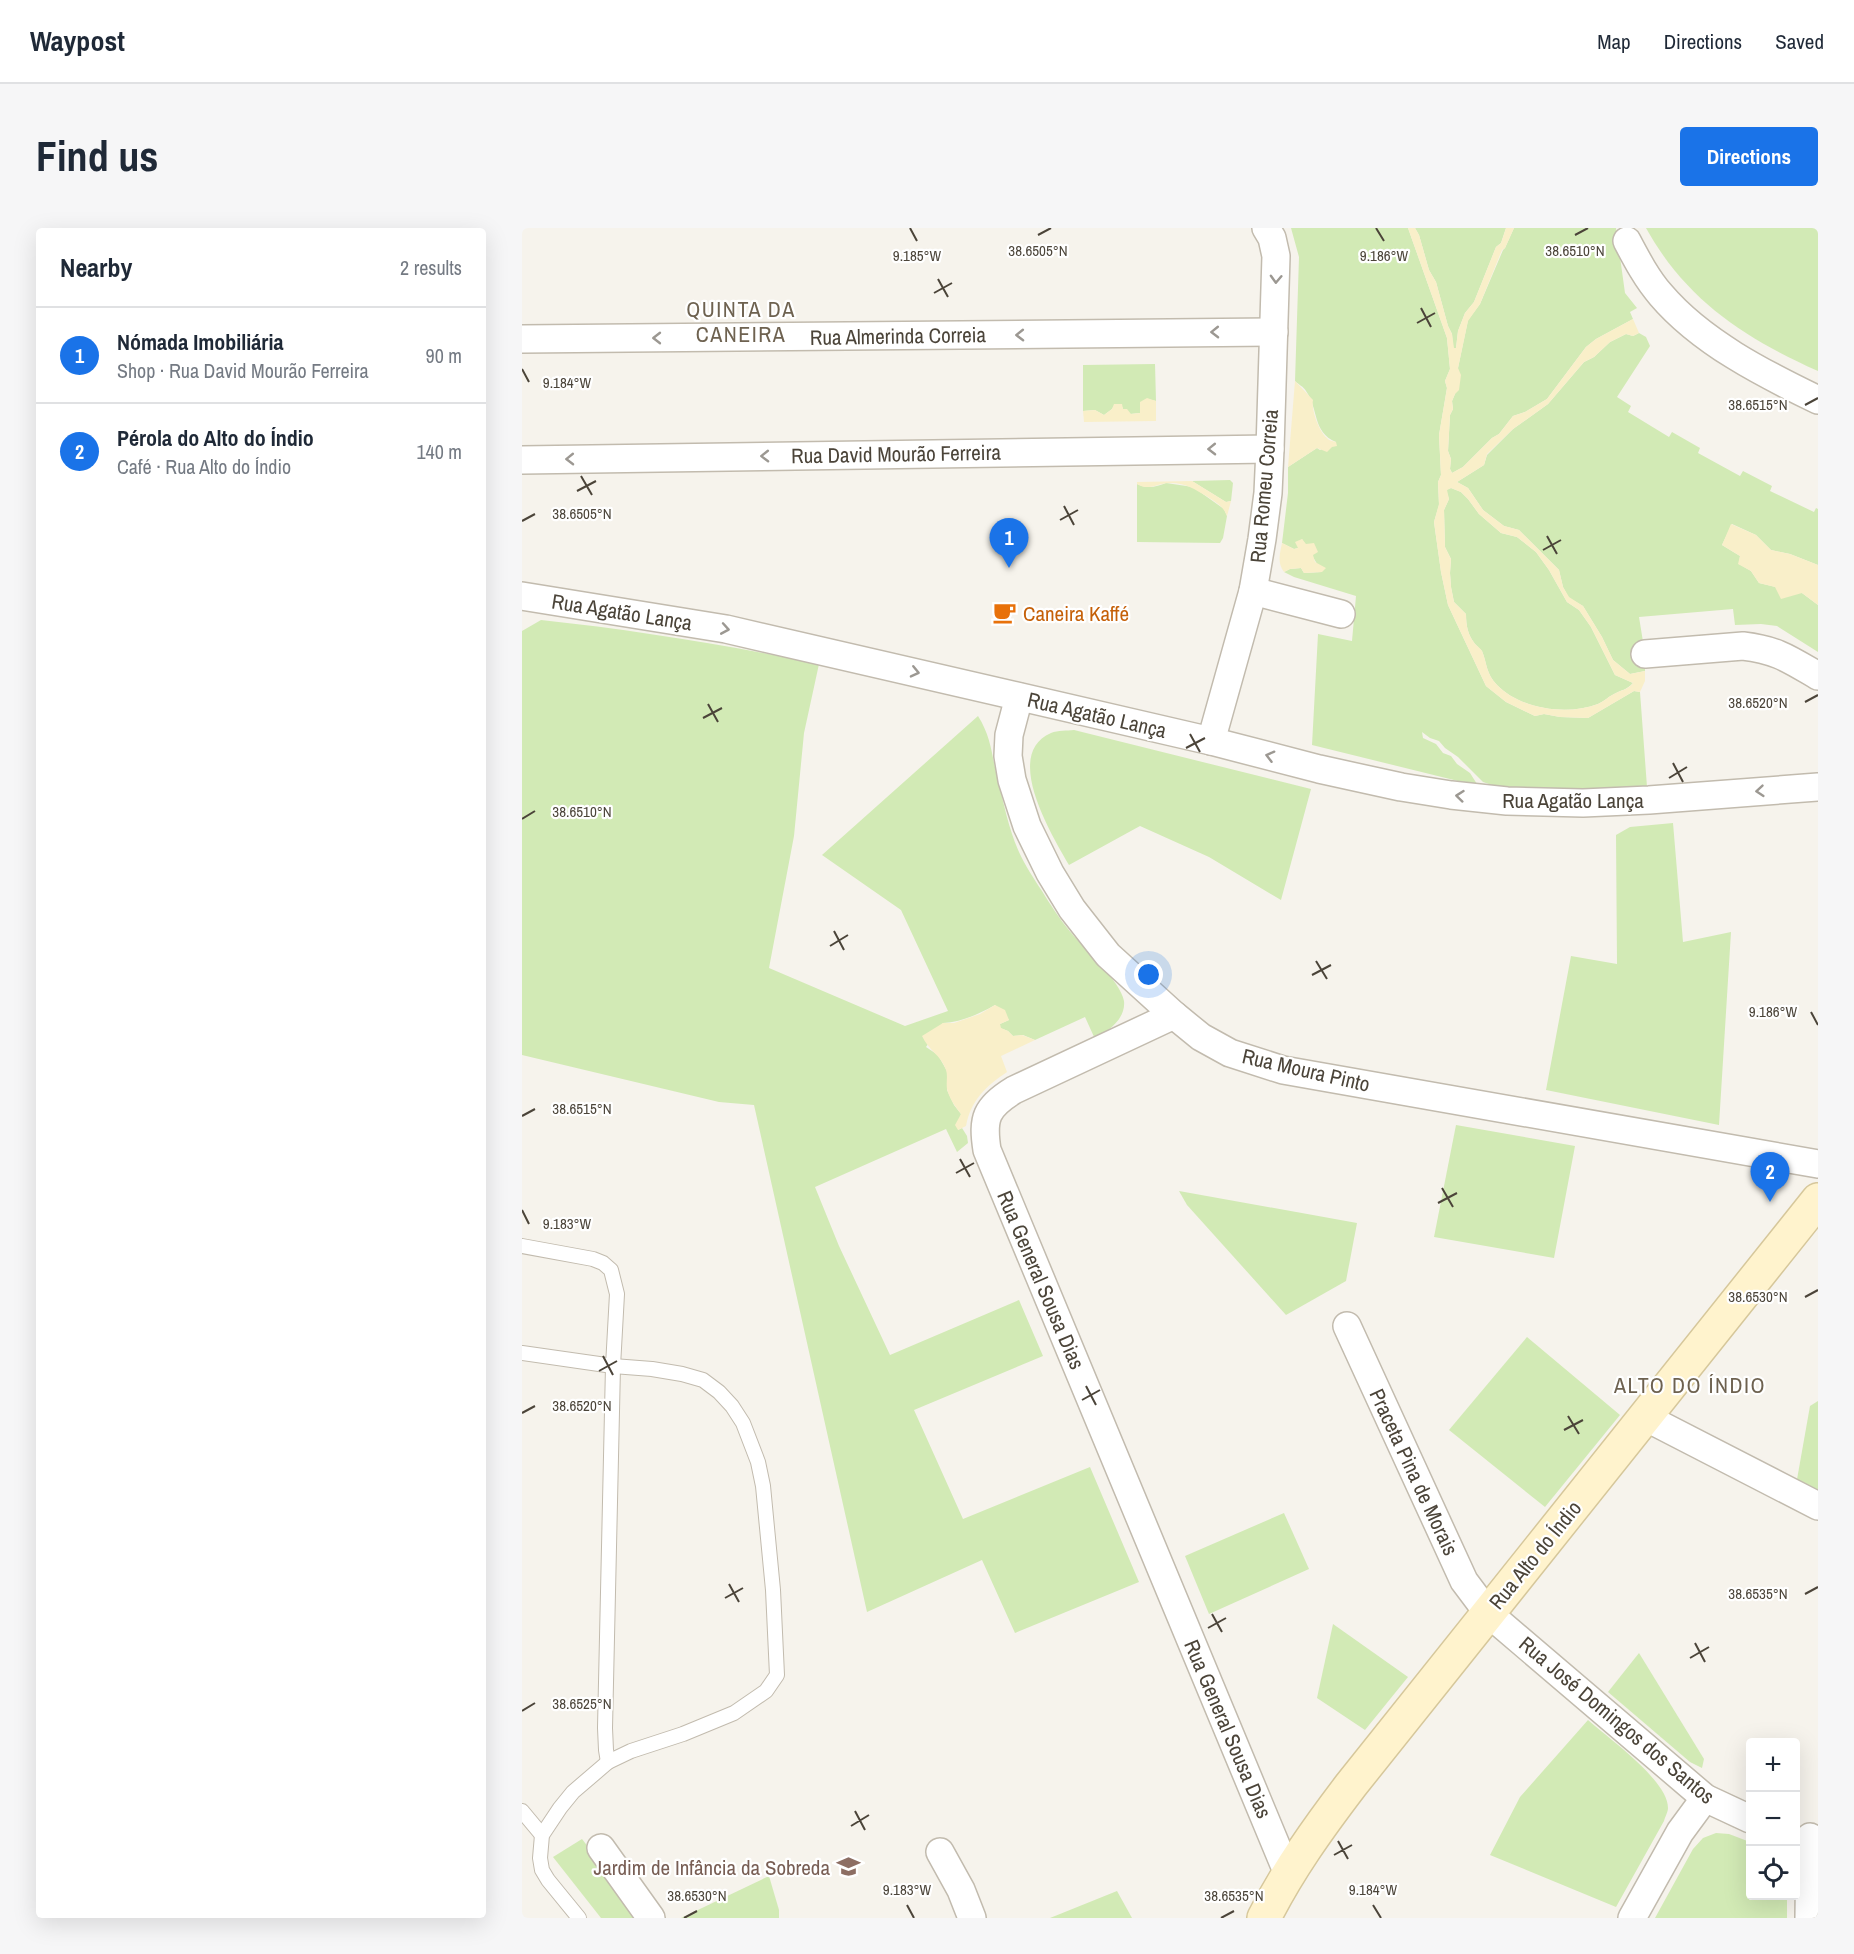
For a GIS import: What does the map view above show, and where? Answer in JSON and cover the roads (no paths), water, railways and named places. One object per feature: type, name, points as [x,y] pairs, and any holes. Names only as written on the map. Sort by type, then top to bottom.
[{"type":"main road","name":"Rua Alto do Índio","points":[[1264,1918],[1288,1874],[1350,1785],[1818,1200]]},
{"type":"street","name":"Rua Romeu Correia","points":[[1211,741],[1253,591],[1268,493],[1276,256],[1272,238],[1266,228]]},
{"type":"street","points":[[1627,241],[1637,261],[1662,296],[1693,325],[1761,370],[1818,400]]},
{"type":"street","name":"Rua Almerinda Correia","points":[[522,339],[1274,332]]},
{"type":"street","name":"Rua David Mourão Ferreira","points":[[522,459],[1270,449]]},
{"type":"street","points":[[1253,591],[1341,614]]},
{"type":"street","name":"Rua Agatão Lança","points":[[522,596],[726,629],[812,647],[1211,741],[1318,769],[1450,795],[1507,801],[1583,803],[1818,787]]},
{"type":"street","points":[[1645,654],[1743,646],[1782,655],[1818,676]]},
{"type":"street","name":"Rua Moura Pinto","points":[[1019,697],[1009,735],[1008,756],[1012,780],[1027,826],[1050,873],[1072,909],[1108,955],[1201,1037],[1230,1053],[1283,1070],[1818,1164]]},
{"type":"street","name":"Rua General Sousa Dias","points":[[1174,1015],[1014,1090],[998,1100],[987,1114],[984,1131],[987,1150],[1288,1874]]},
{"type":"street","name":"Praceta Pina de Morais","points":[[1347,1326],[1464,1581],[1488,1613]]},
{"type":"street","points":[[1645,1417],[1818,1506]]},
{"type":"street","name":"Rua José Domingos dos Santos","points":[[1488,1613],[1705,1798],[1746,1818]]},
{"type":"street","points":[[1632,1918],[1674,1842],[1705,1798]]},
{"type":"street","points":[[1808,1835],[1809,1918]]},
{"type":"street","points":[[601,1848],[651,1918]]},
{"type":"street","points":[[940,1852],[961,1890],[972,1918]]},
{"type":"lane","points":[[522,1246],[603,1263],[611,1270],[617,1293],[613,1366],[605,1728],[608,1762]]},
{"type":"lane","points":[[522,1353],[652,1369],[703,1380],[732,1406],[742,1423],[758,1462],[763,1486],[777,1675],[766,1691],[734,1713],[683,1734],[631,1751],[608,1762],[573,1792],[550,1820],[542,1835],[540,1858],[542,1870],[579,1918]]},
{"type":"lane","points":[[522,1811],[542,1835]]},
{"type":"place","name":"Nómada Imobiliária","points":[[1009,568]]},
{"type":"place","name":"Caneira Kaffé","points":[[1005,613]]},
{"type":"place","name":"Pérola do Alto do Índio","points":[[1770,1202]]},
{"type":"place","name":"Jardim de Infância da Sobreda","points":[[848,1867]]},
{"type":"district","name":"QUINTA DA CANEIRA","points":[[741,322]]},
{"type":"district","name":"ALTO DO ÍNDIO","points":[[1690,1385]]}]
